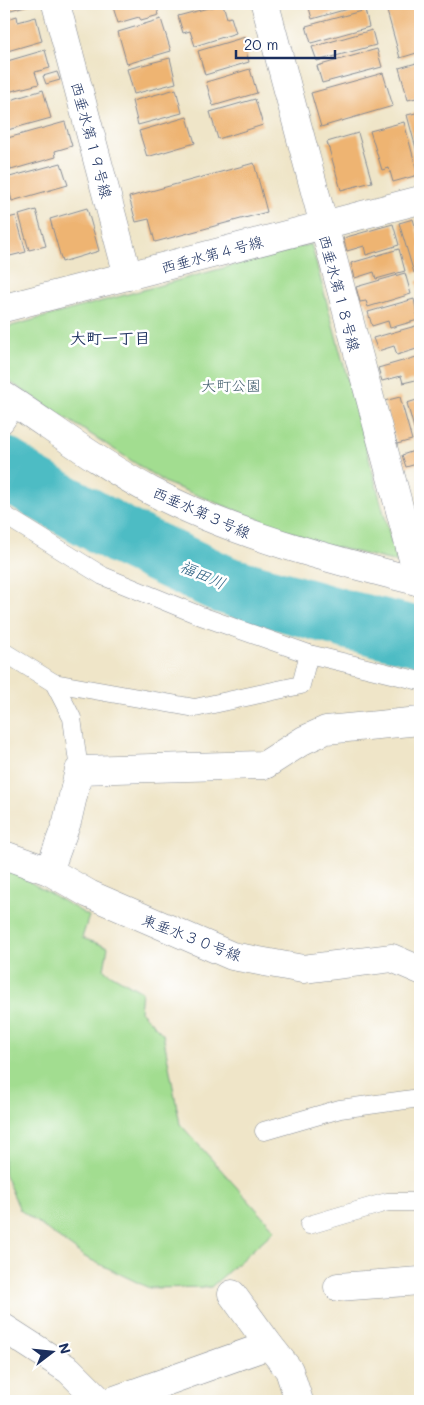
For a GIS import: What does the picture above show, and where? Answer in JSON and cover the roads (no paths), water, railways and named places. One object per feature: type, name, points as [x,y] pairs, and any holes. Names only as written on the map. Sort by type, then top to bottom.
[{"type":"street","name":"西垂水第１９号線","points":[[56,4],[128,276]]},
{"type":"street","name":"西垂水第１８号線","points":[[264,4],[322,225],[420,582]]},
{"type":"street","name":"西垂水第４号線","points":[[4,308],[420,200]]},
{"type":"street","name":"西垂水第３号線","points":[[8,409],[143,486],[244,533],[420,582]]},
{"type":"street","points":[[49,871],[67,822],[79,770],[265,765],[304,740],[326,730],[420,721]]},
{"type":"street","name":"東垂水３０号線","points":[[4,855],[49,871],[89,894],[232,956],[303,969],[392,958],[420,970]]},
{"type":"street","points":[[338,1287],[420,1280]]},
{"type":"street","points":[[232,1294],[289,1370],[299,1401]]},
{"type":"street","points":[[4,1328],[69,1370],[100,1401]]},
{"type":"street","points":[[112,1401],[269,1345]]},
{"type":"lane","points":[[4,515],[103,576],[201,616],[308,654],[420,682]]},
{"type":"lane","points":[[4,652],[54,683],[195,708],[301,684],[308,654]]},
{"type":"lane","points":[[54,683],[72,718],[79,770]]},
{"type":"lane","points":[[264,1131],[340,1109],[420,1098]]},
{"type":"lane","points":[[309,1226],[387,1202],[420,1202]]},
{"type":"waterway","name":"福田川","points":[[4,466],[25,482],[123,537],[225,585],[348,620],[420,637]]},
{"type":"district","name":"大町一丁目","points":[[110,337]]},
{"type":"park label","name":"大町公園","points":[[231,385]]}]
